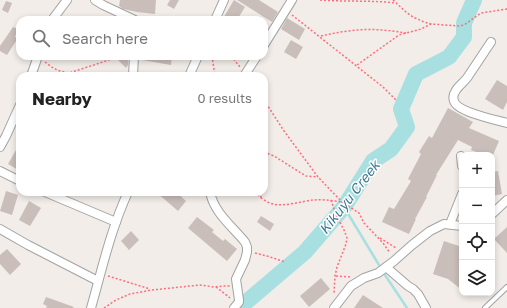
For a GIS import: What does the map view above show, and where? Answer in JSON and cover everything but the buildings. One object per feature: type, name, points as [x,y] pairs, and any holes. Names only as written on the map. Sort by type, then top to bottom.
[{"type":"street","points":[[55,16],[67,0]]},
{"type":"street","points":[[95,0],[127,16]]},
{"type":"street","points":[[217,16],[224,0]]},
{"type":"street","points":[[268,38],[292,0]]},
{"type":"street","points":[[491,42],[474,68],[456,90],[454,94],[454,101],[457,106],[483,118],[507,123]]},
{"type":"street","points":[[32,72],[37,60]]},
{"type":"street","points":[[133,72],[134,60]]},
{"type":"street","points":[[191,72],[196,60]]},
{"type":"street","points":[[247,72],[254,60]]},
{"type":"street","points":[[0,147],[16,114]]},
{"type":"street","points":[[0,171],[16,179]]},
{"type":"street","points":[[54,196],[116,222]]},
{"type":"street","points":[[92,308],[99,277],[116,222],[126,196]]},
{"type":"street","points":[[211,196],[214,204],[245,242],[247,247],[245,260],[236,279],[239,300],[236,307]]},
{"type":"street","points":[[495,211],[507,200]]},
{"type":"street","points":[[450,224],[459,202]]},
{"type":"street","points":[[335,308],[351,286],[364,278],[378,273],[430,230],[444,224],[459,226]]},
{"type":"street","points":[[0,229],[28,245],[99,277]]},
{"type":"street","points":[[386,267],[408,286],[413,288],[426,308]]},
{"type":"lane","points":[[484,308],[507,287]]},
{"type":"path","points":[[320,0],[381,0],[395,3]]},
{"type":"path","points":[[393,0],[413,17],[431,24],[459,26],[464,25],[480,14],[507,9]]},
{"type":"path","points":[[285,10],[356,65],[383,87],[397,101]]},
{"type":"path","points":[[356,65],[399,35],[421,29],[431,24]]},
{"type":"path","points":[[320,36],[361,30],[406,33]]},
{"type":"path","points":[[43,60],[60,72]]},
{"type":"path","points":[[72,72],[109,60]]},
{"type":"path","points":[[213,60],[215,72]]},
{"type":"path","points":[[234,60],[243,72]]},
{"type":"path","points":[[268,106],[284,131],[318,177],[342,202],[359,214],[364,223],[389,251],[394,261]]},
{"type":"path","points":[[268,154],[306,176],[318,177]]},
{"type":"path","points":[[261,198],[275,205],[315,200],[342,202]]},
{"type":"path","points":[[331,200],[346,238],[346,244],[335,276],[335,308]]},
{"type":"path","points":[[377,236],[405,252]]},
{"type":"path","points":[[247,252],[256,253],[285,262]]},
{"type":"path","points":[[99,277],[152,290]]},
{"type":"path","points":[[104,308],[116,300],[130,294],[152,290],[200,285],[238,287]]},
{"type":"path","points":[[216,287],[232,300],[236,307]]},
{"type":"waterway","name":"Kikuyu Creek","points":[[241,308],[305,252],[344,207],[373,161],[391,149],[407,127],[401,109],[416,74],[449,57],[464,37],[464,23],[474,0]]},
{"type":"waterway","points":[[344,207],[379,265]]},
{"type":"waterway","points":[[385,275],[407,308]]}]
